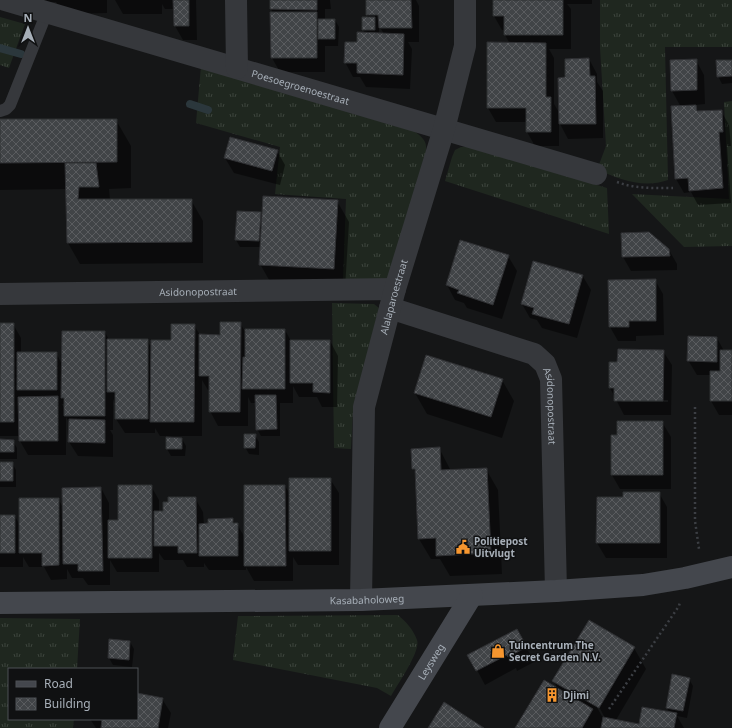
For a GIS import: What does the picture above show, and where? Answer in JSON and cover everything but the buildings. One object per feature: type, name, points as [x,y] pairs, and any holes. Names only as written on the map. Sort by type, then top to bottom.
[{"type":"street","name":"Poesoegroenoestraat","points":[[5,0],[596,174]]},
{"type":"street","points":[[236,0],[237,68]]},
{"type":"street","name":"Alalaparoestraat","points":[[361,600],[364,407],[392,299],[444,129],[465,46],[465,0]]},
{"type":"street","name":"Asidonopostraat","points":[[0,294],[392,299],[534,354],[545,364],[551,379],[556,591]]},
{"type":"street","name":"Kasabaholoweg","points":[[0,603],[361,600],[556,591],[643,585],[695,576],[732,567]]},
{"type":"street","name":"Leysweg","points":[[390,728],[472,595]]},
{"type":"lane","points":[[0,111],[6,109],[10,105],[48,12]]},
{"type":"path","points":[[596,174],[626,186],[673,188]]},
{"type":"path","points":[[609,709],[679,606],[695,576],[697,541],[695,521],[695,407]]},
{"type":"green space","points":[[600,0],[732,0],[732,47],[665,47],[668,180],[649,184],[632,182],[597,170],[606,146],[600,48]]},
{"type":"green space","points":[[0,17],[25,24],[9,68],[0,65]]},
{"type":"green space","points":[[201,66],[414,131],[423,139],[426,145],[426,157],[387,281],[343,281],[346,199],[275,194],[280,147],[196,123]]},
{"type":"green space","points":[[732,101],[732,246],[684,247],[632,194],[729,199],[724,102]]},
{"type":"green space","points":[[461,147],[472,147],[607,188],[609,234],[445,181],[455,150]]},
{"type":"green space","points":[[332,303],[374,304],[379,308],[353,410],[351,449],[334,448]]},
{"type":"green space","points":[[398,615],[411,629],[417,640],[417,645],[412,660],[391,696],[377,688],[233,660],[238,616]]},
{"type":"green space","points":[[0,618],[80,619],[77,668],[8,668],[8,720],[74,720],[73,728],[0,728]]},
{"type":"waterway","points":[[0,48],[21,54]]},
{"type":"waterway","points":[[190,104],[208,110]]},
{"type":"place","name":"Politiepost Uitvlugt","points":[[463,547]]},
{"type":"place","name":"Tuincentrum The Secret Garden N.V.","points":[[498,651]]},
{"type":"place","name":"Djimi","points":[[552,695]]}]
